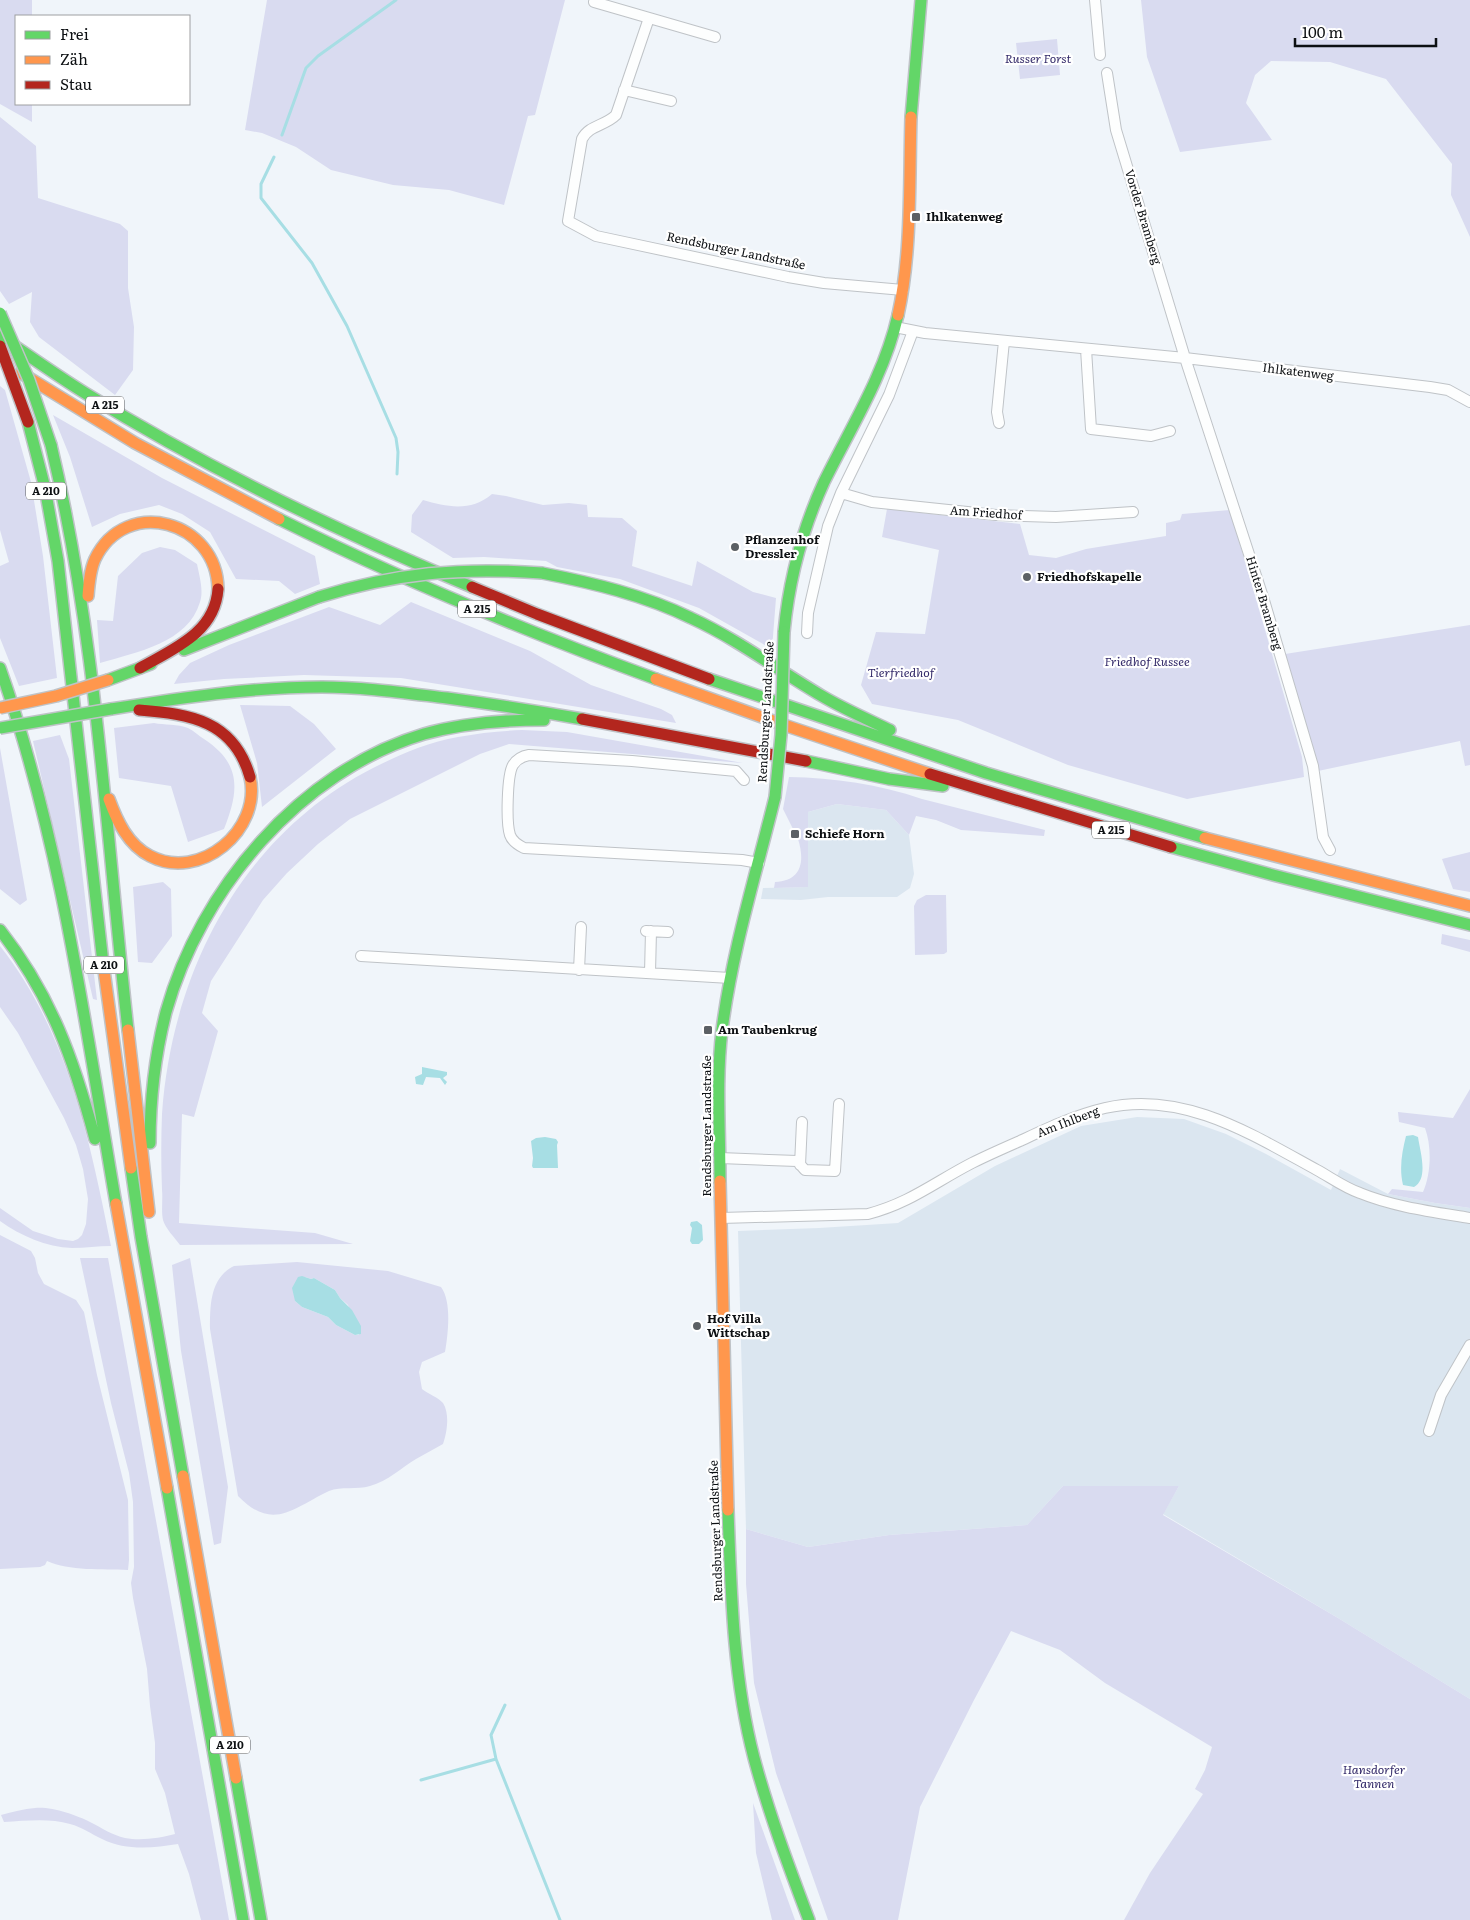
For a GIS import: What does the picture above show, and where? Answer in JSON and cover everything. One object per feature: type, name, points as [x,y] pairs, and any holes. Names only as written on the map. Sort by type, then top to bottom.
[{"type":"main road","name":"Rendsburger Landstraße","points":[[809,1920],[773,1823],[754,1758],[743,1704],[738,1666],[732,1599],[718,1065],[730,978],[775,797],[781,735],[784,632],[791,576],[803,535],[825,481],[872,392],[896,327],[903,290],[909,227],[911,97],[921,0]]},
{"type":"main road","points":[[0,313],[29,380],[51,445],[74,552],[88,649],[102,774],[164,1367]]},
{"type":"main road","name":"A 215","points":[[0,336],[86,393],[214,466],[349,533],[417,564],[607,641],[756,696],[989,774],[1243,848],[1470,906]]},
{"type":"main road","name":"A 210","points":[[0,346],[28,422],[45,488],[58,561],[109,1013],[141,1237],[261,1920]]},
{"type":"main road","name":"A 215","points":[[0,358],[80,411],[204,482],[333,546],[401,577],[584,652],[752,714],[1076,820],[1229,863],[1470,925]]},
{"type":"main road","points":[[88,649],[90,575],[100,550],[114,536],[128,527],[149,522],[171,524],[184,529],[195,537],[209,553],[218,577],[217,600],[210,618],[196,634],[140,668]]},
{"type":"main road","points":[[0,708],[56,696],[108,680],[318,597],[356,586],[422,573],[480,570],[542,573],[606,586],[666,606],[725,636],[850,711],[989,774]]},
{"type":"main road","name":"A 210","points":[[0,668],[29,758],[54,861],[80,996],[243,1920]]},
{"type":"main road","points":[[0,674],[8,690]]},
{"type":"main road","points":[[0,728],[232,691],[323,687],[386,690],[454,698],[582,720],[808,761],[889,779],[984,791]]},
{"type":"main road","points":[[102,774],[114,813],[130,839],[138,848],[151,857],[163,861],[178,863],[194,861],[218,851],[232,840],[242,827],[249,812],[252,797],[251,778],[246,761],[240,749],[222,731],[200,720],[186,716],[111,709]]},
{"type":"main road","points":[[150,1221],[152,1094],[162,1029],[173,992],[196,933],[248,854],[289,812],[326,782],[371,756],[408,740],[449,729],[490,722],[582,720]]},
{"type":"main road","points":[[0,930],[40,989],[61,1031],[91,1124],[127,1263]]},
{"type":"street","points":[[1095,0],[1100,55]]},
{"type":"street","points":[[594,2],[715,37]]},
{"type":"street","points":[[649,18],[624,90],[671,101]]},
{"type":"street","name":"Vorder Bramberg","points":[[1107,74],[1116,130],[1185,358]]},
{"type":"street","name":"Rendsburger Landstraße","points":[[624,90],[616,115],[606,122],[590,128],[582,140],[568,221],[596,236],[788,277],[824,283],[903,290]]},
{"type":"street","name":"Ihlkatenweg","points":[[896,327],[913,331],[1185,358],[1430,387],[1448,390],[1470,402]]},
{"type":"street","points":[[807,633],[808,613],[828,526],[841,493],[890,396],[913,331]]},
{"type":"street","points":[[999,423],[996,412],[1004,341]]},
{"type":"street","points":[[1086,349],[1091,429],[1151,436],[1170,431]]},
{"type":"street","name":"Hinter Bramberg","points":[[1185,358],[1266,606],[1312,766],[1323,837],[1330,850]]},
{"type":"street","name":"Am Friedhof","points":[[841,493],[872,502],[996,515],[1056,517],[1133,512]]},
{"type":"street","points":[[744,780],[736,771],[529,754],[516,761],[511,769],[507,811],[509,831],[512,840],[524,848],[742,860],[759,863]]},
{"type":"street","points":[[580,927],[580,970]]},
{"type":"street","points":[[650,973],[648,931],[668,932]]},
{"type":"street","points":[[361,956],[730,978]]},
{"type":"street","points":[[720,1158],[797,1161],[805,1170],[836,1171],[839,1104]]},
{"type":"street","name":"Am Ihlberg","points":[[721,1214],[868,1214],[887,1209],[920,1194],[972,1163],[1063,1121],[1107,1107],[1140,1104],[1183,1108],[1206,1114],[1228,1123],[1359,1193],[1408,1206],[1470,1218]]},
{"type":"street","points":[[800,1165],[802,1122]]},
{"type":"street","points":[[1429,1431],[1441,1395],[1470,1345]]},
{"type":"shaded area","points":[[837,804],[886,810],[909,835],[914,874],[910,888],[897,897],[828,897],[801,900],[761,899],[763,888],[808,887],[808,812]]},
{"type":"shaded area","points":[[1137,1117],[1184,1119],[1226,1134],[1331,1190],[1340,1169],[1388,1194],[1470,1208],[1470,1699],[1163,1514],[1179,1486],[1063,1486],[1027,1525],[889,1535],[808,1547],[746,1529],[738,1231],[898,1223],[995,1166],[1081,1126]]},
{"type":"green space","points":[[0,0],[32,0],[32,15],[15,15],[15,105],[32,105],[32,122],[0,104]]},
{"type":"green space","points":[[267,0],[565,0],[535,115],[528,116],[504,205],[449,190],[393,185],[331,170],[296,147],[262,133],[245,130]]},
{"type":"green space","points":[[1141,0],[1470,0],[1470,237],[1451,195],[1452,164],[1386,79],[1330,62],[1271,61],[1255,75],[1246,103],[1272,140],[1180,152],[1147,57]]},
{"type":"green space","name":"Russer Forst","points":[[1057,39],[1060,75],[1020,79],[1016,43]]},
{"type":"green space","points":[[0,117],[36,146],[38,198],[120,224],[128,231],[128,288],[134,327],[133,370],[115,395],[39,337],[30,322],[32,292],[9,304],[0,291]]},
{"type":"green space","points":[[0,386],[5,390],[31,482],[43,556],[57,678],[19,686],[0,638],[0,566],[9,562],[0,530]]},
{"type":"green space","points":[[53,415],[162,478],[315,556],[320,584],[295,594],[279,581],[236,579],[210,532],[182,514],[159,505],[120,514],[92,527],[70,457]]},
{"type":"green space","points":[[492,494],[543,505],[569,503],[587,505],[588,517],[622,518],[637,531],[632,566],[692,586],[697,561],[753,592],[776,598],[772,649],[699,608],[620,579],[557,567],[546,561],[484,557],[453,558],[411,532],[412,515],[423,500],[441,505],[467,506],[476,504]]},
{"type":"green space","name":"Friedhof Russee","points":[[887,509],[1020,524],[1029,555],[1056,558],[1086,549],[1166,536],[1166,523],[1180,520],[1182,514],[1230,510],[1302,757],[1304,777],[1187,799],[1068,765],[958,720],[872,704],[861,685],[876,632],[925,634],[939,550],[882,537]]},
{"type":"green space","points":[[160,547],[175,550],[197,564],[202,593],[194,616],[185,627],[159,644],[130,655],[100,663],[97,620],[113,621],[118,576],[142,553]]},
{"type":"green space","points":[[411,602],[530,651],[591,685],[661,709],[672,715],[676,723],[401,678],[304,675],[224,679],[174,684],[190,663],[229,645],[329,607],[380,625]]},
{"type":"green space","points":[[1470,625],[1470,765],[1465,766],[1460,741],[1318,771],[1285,654]]},
{"type":"green space","points":[[240,705],[290,706],[314,724],[336,749],[262,807],[257,763]]},
{"type":"green space","points":[[154,723],[188,728],[216,748],[225,758],[231,768],[234,790],[233,802],[224,829],[188,842],[171,786],[119,778],[114,728]]},
{"type":"green space","points":[[522,730],[567,732],[743,763],[509,744],[480,754],[350,819],[318,844],[287,873],[263,900],[211,981],[202,1013],[218,1031],[194,1117],[182,1114],[179,1223],[315,1233],[353,1244],[180,1245],[166,1226],[162,1213],[162,1114],[169,1061],[181,1009],[199,959],[222,912],[251,869],[286,830],[327,796],[373,768],[393,758],[447,739],[482,733]]},
{"type":"green space","points":[[60,735],[69,759],[97,1000],[93,999],[33,741]]},
{"type":"green space","points":[[0,748],[27,900],[20,905],[0,889]]},
{"type":"green space","points":[[789,777],[840,780],[889,789],[1045,830],[1044,836],[961,830],[936,820],[916,816],[909,835],[886,810],[837,804],[808,812],[808,887],[774,888],[775,882],[784,881],[796,874],[801,862],[798,839],[801,837],[797,828],[793,829],[783,809]]},
{"type":"green space","points":[[1470,852],[1470,892],[1453,889],[1442,859]]},
{"type":"green space","points":[[163,882],[171,889],[172,936],[152,963],[138,962],[133,887]]},
{"type":"green space","points":[[926,895],[946,895],[947,952],[944,954],[915,955],[914,906],[917,900]]},
{"type":"green space","points":[[1442,934],[1470,940],[1470,952],[1441,944]]},
{"type":"green space","points":[[0,946],[23,979],[43,1014],[59,1051],[85,1128],[111,1246],[72,1248],[43,1243],[25,1236],[0,1221],[0,1208],[33,1231],[58,1239],[73,1241],[82,1235],[86,1224],[88,1199],[83,1169],[76,1145],[64,1118],[18,1033],[0,1007]]},
{"type":"green space","points":[[1470,1089],[1470,1208],[1388,1194],[1392,1189],[1423,1192],[1429,1169],[1430,1152],[1425,1128],[1399,1122],[1398,1112],[1453,1118]]},
{"type":"green space","points":[[0,1235],[31,1251],[35,1258],[38,1273],[44,1284],[76,1300],[84,1312],[97,1375],[128,1500],[128,1570],[76,1568],[47,1561],[45,1565],[40,1567],[0,1569]]},
{"type":"green space","points":[[80,1258],[108,1258],[229,1920],[201,1920],[189,1874],[178,1844],[159,1847],[130,1847],[111,1843],[62,1822],[46,1820],[4,1822],[1,1815],[31,1808],[48,1808],[78,1817],[125,1838],[150,1839],[175,1834],[165,1793],[155,1769],[155,1743],[147,1669],[131,1583],[134,1567],[133,1502],[129,1473],[111,1403]]},
{"type":"green space","points":[[190,1258],[228,1487],[221,1543],[214,1545],[181,1351],[172,1265]]},
{"type":"green space","points":[[297,1262],[388,1271],[441,1287],[448,1309],[445,1352],[422,1362],[419,1372],[422,1389],[441,1401],[447,1412],[446,1434],[443,1444],[377,1484],[360,1488],[344,1488],[329,1491],[294,1510],[273,1515],[262,1513],[250,1507],[238,1496],[210,1329],[211,1302],[216,1285],[226,1271],[234,1266]],"holes":[[[305,1277],[314,1278],[335,1290],[348,1305],[359,1335],[355,1335],[336,1325],[328,1317],[302,1307],[295,1301]]]},
{"type":"green space","name":"Hansdorfer Tannen","points":[[1063,1486],[1179,1486],[1163,1515],[1338,1618],[1470,1699],[1470,1920],[1124,1920],[1150,1873],[1203,1794],[1195,1789],[1205,1770],[1212,1747],[1105,1683],[1060,1650],[1011,1631],[920,1807],[898,1920],[828,1920],[776,1773],[754,1683],[746,1584],[746,1529],[808,1547],[889,1535],[1027,1525]]},
{"type":"green space","points":[[753,1803],[795,1920],[772,1920],[756,1853]]},
{"type":"water","points":[[422,1067],[447,1072],[447,1075],[443,1078],[447,1082],[445,1085],[440,1078],[426,1077],[423,1085],[416,1084],[415,1077],[422,1074]]},
{"type":"water","points":[[1413,1135],[1418,1137],[1422,1164],[1421,1178],[1414,1187],[1403,1185],[1401,1172],[1406,1136]]},
{"type":"water","points":[[536,1138],[556,1139],[558,1142],[558,1168],[533,1168],[532,1166],[531,1141]]},
{"type":"water","points":[[697,1221],[702,1225],[703,1240],[699,1244],[692,1244],[690,1241],[692,1228],[690,1225],[691,1222]]},
{"type":"water","points":[[298,1277],[314,1278],[335,1290],[352,1310],[361,1326],[361,1334],[355,1335],[336,1325],[328,1317],[302,1307],[295,1301],[292,1288]]},
{"type":"waterway","points":[[282,135],[306,68],[318,56],[396,0]]},
{"type":"waterway","points":[[274,157],[261,184],[261,198],[312,263],[347,326],[396,438],[398,452],[397,474]]},
{"type":"waterway","points":[[505,1705],[491,1735],[496,1759],[560,1920]]},
{"type":"waterway","points":[[421,1780],[496,1759]]},
{"type":"traffic: fast","points":[[911,117],[921,0]]},
{"type":"traffic: fast","points":[[0,313],[29,380],[51,445]]},
{"type":"traffic: fast","points":[[784,632],[793,574],[809,518],[824,482],[876,380],[898,315]]},
{"type":"traffic: fast","points":[[0,336],[85,393],[131,421],[226,473],[373,544],[472,587]]},
{"type":"traffic: fast","points":[[28,422],[45,488],[58,561],[103,963]]},
{"type":"traffic: fast","points":[[51,445],[67,517],[90,663],[128,1030]]},
{"type":"traffic: fast","points":[[279,519],[372,563],[466,604],[560,643],[656,679]]},
{"type":"traffic: fast","points":[[319,597],[375,582],[429,574],[484,571],[542,573]]},
{"type":"traffic: fast","points":[[542,573],[637,596],[673,610],[725,635],[830,701],[890,730]]},
{"type":"traffic: fast","points":[[184,650],[319,597]]},
{"type":"traffic: fast","points":[[775,797],[781,735],[784,632]]},
{"type":"traffic: fast","points":[[108,680],[151,664]]},
{"type":"traffic: fast","points":[[0,668],[40,799],[55,866],[82,1001],[116,1204]]},
{"type":"traffic: fast","points":[[709,679],[986,773],[1205,838]]},
{"type":"traffic: fast","points":[[111,709],[242,691],[295,687],[338,687],[447,698],[582,719]]},
{"type":"traffic: fast","points":[[0,728],[111,709]]},
{"type":"traffic: fast","points":[[150,1143],[152,1094],[159,1044],[166,1012],[182,967],[203,922],[230,880],[261,841],[297,806],[336,776],[379,752],[424,734],[454,727],[544,720]]},
{"type":"traffic: fast","points":[[806,761],[889,779],[943,786]]},
{"type":"traffic: fast","points":[[720,1181],[720,1049],[726,1000],[738,942],[775,797]]},
{"type":"traffic: fast","points":[[1171,847],[1470,925]]},
{"type":"traffic: fast","points":[[0,930],[18,954],[33,979],[59,1029],[78,1082],[95,1139]]},
{"type":"traffic: fast","points":[[131,1168],[141,1237],[183,1476]]},
{"type":"traffic: fast","points":[[167,1488],[243,1920]]},
{"type":"traffic: fast","points":[[728,1510],[734,1635],[747,1728],[766,1799],[809,1920]]},
{"type":"traffic: fast","points":[[236,1778],[261,1920]]},
{"type":"traffic: slow","points":[[898,315],[908,242],[911,117]]},
{"type":"traffic: slow","points":[[21,373],[135,443],[279,519]]},
{"type":"traffic: slow","points":[[88,596],[93,563],[109,539],[127,527],[147,522],[168,524],[187,533],[203,547],[214,566],[218,589]]},
{"type":"traffic: slow","points":[[656,679],[930,774]]},
{"type":"traffic: slow","points":[[0,708],[56,696],[108,680]]},
{"type":"traffic: slow","points":[[109,799],[124,832],[135,846],[150,856],[169,862],[188,862],[207,856],[223,846],[237,832],[246,815],[251,797],[250,777]]},
{"type":"traffic: slow","points":[[1205,838],[1470,906]]},
{"type":"traffic: slow","points":[[103,963],[131,1168]]},
{"type":"traffic: slow","points":[[128,1030],[149,1212]]},
{"type":"traffic: slow","points":[[720,1181],[728,1510]]},
{"type":"traffic: slow","points":[[116,1204],[167,1488]]},
{"type":"traffic: slow","points":[[183,1476],[236,1778]]},
{"type":"traffic: jam","points":[[0,346],[28,422]]},
{"type":"traffic: jam","points":[[472,587],[537,614],[709,679]]},
{"type":"traffic: jam","points":[[140,668],[178,646],[201,628],[215,604],[218,589]]},
{"type":"traffic: jam","points":[[139,710],[193,718],[222,732],[233,743],[243,758],[250,777]]},
{"type":"traffic: jam","points":[[582,719],[806,761]]},
{"type":"traffic: jam","points":[[930,774],[1171,847]]},
{"type":"place","name":"Ihlkatenweg","points":[[916,217]]},
{"type":"place","name":"Pflanzenhof Dressler","points":[[735,547]]},
{"type":"place","name":"Friedhofskapelle","points":[[1027,577]]},
{"type":"place","name":"Schiefe Horn","points":[[795,834]]},
{"type":"place","name":"Am Taubenkrug","points":[[708,1030]]},
{"type":"place","name":"Hof Villa Wittschap","points":[[697,1326]]},
{"type":"park label","name":"Tierfriedhof","points":[[901,673]]}]
